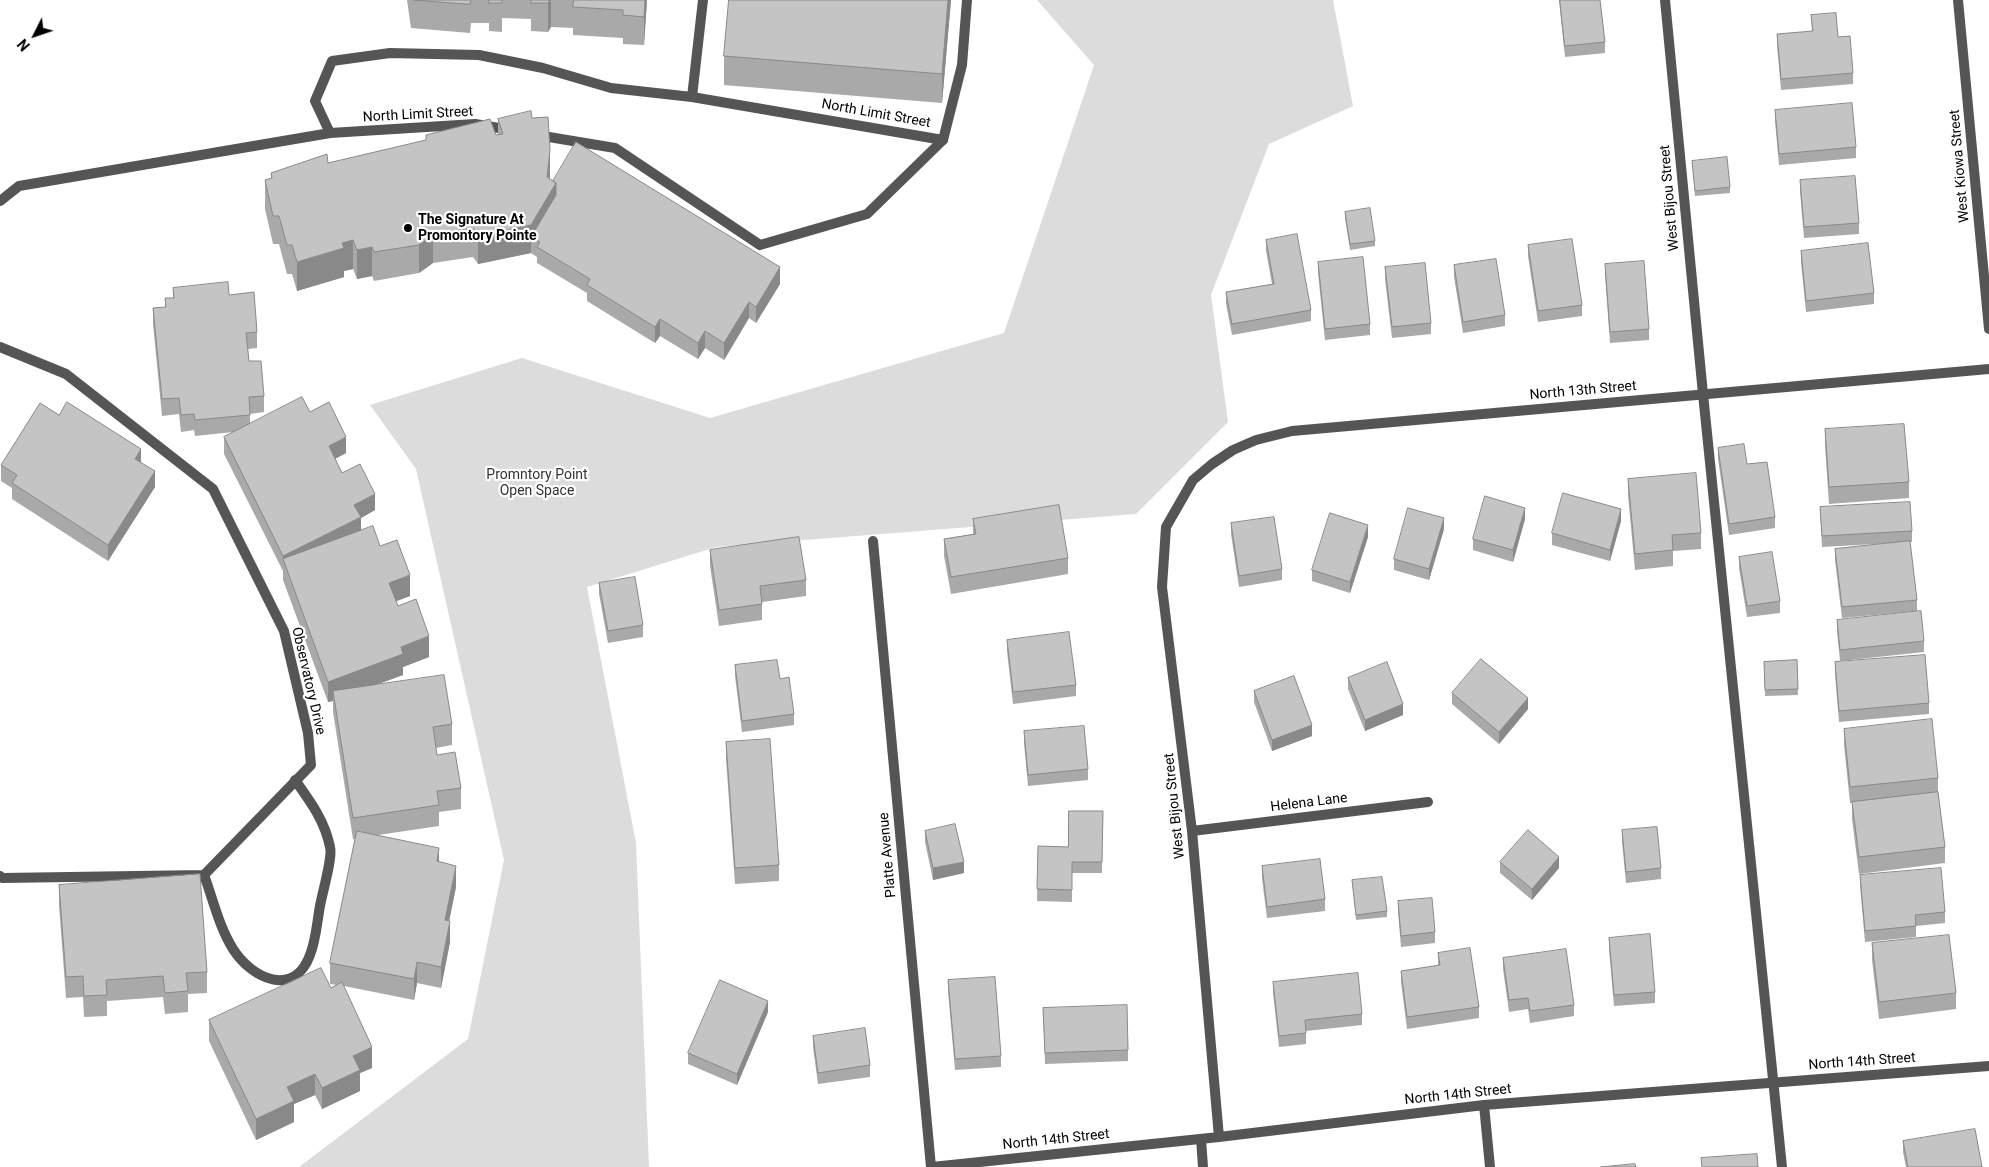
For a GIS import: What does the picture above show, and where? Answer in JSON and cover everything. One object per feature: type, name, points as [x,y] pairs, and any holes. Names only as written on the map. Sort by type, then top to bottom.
[{"type":"street","points":[[692,97],[704,0]]},
{"type":"street","points":[[943,140],[962,65],[967,0]]},
{"type":"street","name":"West Bijou Street","points":[[1665,0],[1782,1167]]},
{"type":"street","name":"West Kiowa Street","points":[[1958,0],[1989,329]]},
{"type":"street","name":"North Limit Street","points":[[330,133],[315,100],[332,61],[390,53],[479,55],[543,68],[611,88],[692,97],[943,140]]},
{"type":"street","name":"North Limit Street","points":[[0,201],[18,186],[330,133],[475,124],[615,148],[760,246],[867,214],[943,140]]},
{"type":"street","name":"Observatory Drive","points":[[0,347],[66,374],[213,489],[284,632],[308,733],[311,765],[204,875]]},
{"type":"street","name":"North 13th Street","points":[[1193,480],[1233,450],[1256,440],[1292,431],[1989,369]]},
{"type":"street","name":"West Bijou Street","points":[[1193,480],[1166,527],[1162,587],[1192,831],[1219,1137]]},
{"type":"street","name":"Platte Avenue","points":[[873,541],[932,1167]]},
{"type":"street","points":[[0,876],[2,878],[204,875],[225,933],[233,949],[256,974],[272,980],[285,980],[300,973],[311,954],[331,849],[317,812],[295,780]]},
{"type":"street","name":"Helena Lane","points":[[1192,831],[1428,802]]},
{"type":"street","name":"North 14th Street","points":[[932,1167],[1219,1137],[1484,1105],[1989,1066]]},
{"type":"street","points":[[1484,1105],[1490,1167]]},
{"type":"street","points":[[1201,1138],[1203,1167]]},
{"type":"green space","name":"Promntory Point Open Space","points":[[1037,0],[1333,0],[1353,106],[1269,144],[1211,295],[1228,422],[1136,514],[716,547],[587,587],[636,843],[649,1167],[299,1167],[468,1039],[504,860],[416,469],[370,405],[522,358],[710,418],[1004,333],[1094,65]]},
{"type":"building","points":[[414,0],[471,0],[470,4]]},
{"type":"building","points":[[489,0],[502,0],[502,3],[489,3]]},
{"type":"building","points":[[532,0],[550,0],[548,3],[531,3]]},
{"type":"building","points":[[574,0],[645,0],[644,17],[623,15],[623,10],[573,7]]},
{"type":"building","points":[[729,0],[948,0],[942,74],[724,56]]},
{"type":"building","points":[[1560,0],[1600,0],[1605,42],[1565,46]]},
{"type":"building","points":[[1836,13],[1838,37],[1850,36],[1853,73],[1781,79],[1777,34],[1813,31],[1811,15]]},
{"type":"building","points":[[1852,103],[1856,147],[1779,154],[1775,110]]},
{"type":"building","name":"The Signature At Promontory Pointe","points":[[531,111],[532,118],[548,117],[550,150],[547,177],[556,183],[531,225],[478,236],[473,228],[433,234],[419,245],[374,252],[372,247],[357,250],[353,240],[342,243],[344,248],[297,262],[292,245],[287,245],[279,216],[273,216],[265,180],[272,178],[271,173],[327,154],[328,163],[426,140],[426,135],[490,119],[496,135],[503,134],[498,119]]},
{"type":"building","name":"The Signature At Promontory Pointe","points":[[576,142],[780,267],[756,307],[749,302],[724,343],[705,331],[698,343],[660,319],[655,327],[587,285],[590,279],[537,247],[540,242],[531,237],[556,195],[556,183],[553,181]]},
{"type":"building","points":[[1727,157],[1730,187],[1695,191],[1692,161]]},
{"type":"building","points":[[1855,176],[1859,223],[1804,227],[1800,180]]},
{"type":"building","points":[[1370,208],[1375,241],[1350,244],[1345,212]]},
{"type":"building","points":[[1297,234],[1311,310],[1232,324],[1226,292],[1274,284],[1266,240]]},
{"type":"building","points":[[1572,239],[1582,305],[1538,311],[1528,245]]},
{"type":"building","points":[[1868,243],[1874,293],[1806,301],[1801,251]]},
{"type":"building","points":[[1363,257],[1370,324],[1325,329],[1318,262]]},
{"type":"building","points":[[1496,259],[1505,315],[1463,322],[1454,265]]},
{"type":"building","points":[[1644,261],[1649,329],[1610,332],[1605,264]]},
{"type":"building","points":[[1425,263],[1431,323],[1392,327],[1385,267]]},
{"type":"building","points":[[228,282],[229,295],[254,292],[257,332],[246,333],[249,361],[261,361],[264,396],[249,397],[250,415],[195,420],[194,414],[181,415],[179,398],[162,399],[153,308],[166,307],[165,298],[174,298],[173,288]]},
{"type":"building","points":[[302,397],[310,412],[329,402],[346,437],[329,446],[342,473],[360,464],[375,494],[354,505],[361,517],[283,556],[224,437]]},
{"type":"building","points":[[67,402],[141,449],[135,459],[155,471],[108,545],[12,483],[17,475],[1,465],[40,403],[59,415]]},
{"type":"building","points":[[1904,424],[1909,482],[1829,487],[1825,429]]},
{"type":"building","points":[[1744,444],[1747,464],[1767,462],[1775,517],[1729,524],[1718,448]]},
{"type":"building","points":[[1696,473],[1701,533],[1672,535],[1673,550],[1635,554],[1628,479]]},
{"type":"building","points":[[1563,493],[1621,509],[1610,550],[1552,533]]},
{"type":"building","points":[[1485,496],[1525,508],[1513,550],[1473,539]]},
{"type":"building","points":[[1910,502],[1912,531],[1822,536],[1820,507]]},
{"type":"building","points":[[1059,505],[1068,558],[951,577],[944,539],[976,534],[973,519]]},
{"type":"building","points":[[1408,508],[1444,518],[1429,569],[1394,559]]},
{"type":"building","points":[[1330,513],[1368,525],[1350,582],[1312,570]]},
{"type":"building","points":[[1274,517],[1282,569],[1239,576],[1231,523]]},
{"type":"building","points":[[373,526],[380,546],[397,540],[410,575],[389,583],[398,606],[416,599],[429,636],[401,647],[403,654],[328,682],[283,559]]},
{"type":"building","points":[[799,537],[806,580],[760,586],[762,604],[719,610],[710,550]]},
{"type":"building","points":[[1910,541],[1917,600],[1842,607],[1835,549]]},
{"type":"building","points":[[1772,552],[1780,601],[1747,606],[1739,557]]},
{"type":"building","points":[[635,577],[643,625],[608,631],[599,583]]},
{"type":"building","points":[[1921,611],[1924,641],[1840,650],[1837,620]]},
{"type":"building","points":[[1069,632],[1076,685],[1013,692],[1007,640]]},
{"type":"building","points":[[1925,655],[1929,703],[1839,711],[1835,662]]},
{"type":"building","points":[[1481,659],[1528,698],[1499,732],[1452,693]]},
{"type":"building","points":[[777,660],[780,679],[789,677],[794,714],[742,721],[735,665]]},
{"type":"building","points":[[1797,660],[1798,689],[1765,690],[1764,662]]},
{"type":"building","points":[[1387,662],[1403,704],[1365,720],[1348,678]]},
{"type":"building","points":[[444,675],[452,724],[433,727],[437,755],[455,752],[461,788],[437,791],[439,805],[353,818],[333,691]]},
{"type":"building","points":[[1294,676],[1312,725],[1272,740],[1254,691]]},
{"type":"building","points":[[1932,719],[1938,778],[1850,787],[1844,729]]},
{"type":"building","points":[[1084,726],[1088,769],[1028,775],[1024,731]]},
{"type":"building","points":[[770,739],[779,865],[735,868],[726,742]]},
{"type":"building","points":[[1938,792],[1945,847],[1859,857],[1852,802]]},
{"type":"building","points":[[1069,811],[1103,811],[1102,862],[1072,862],[1072,890],[1037,889],[1038,846],[1068,847]]},
{"type":"building","points":[[955,824],[964,862],[933,868],[925,831]]},
{"type":"building","points":[[1657,827],[1661,868],[1626,872],[1622,830]]},
{"type":"building","points":[[1528,830],[1559,857],[1532,889],[1500,862]]},
{"type":"building","points":[[357,831],[439,848],[437,861],[456,866],[445,920],[450,921],[441,967],[417,962],[414,979],[330,963]]},
{"type":"building","points":[[1320,859],[1325,899],[1267,907],[1262,866]]},
{"type":"building","points":[[1941,868],[1945,912],[1915,915],[1916,926],[1865,931],[1860,875]]},
{"type":"building","points":[[200,874],[207,972],[186,973],[188,991],[165,993],[163,976],[106,980],[107,995],[84,996],[83,976],[66,977],[59,885]]},
{"type":"building","points":[[1382,877],[1387,911],[1356,915],[1352,880]]},
{"type":"building","points":[[1432,898],[1435,932],[1401,936],[1398,901]]},
{"type":"building","points":[[1650,934],[1655,992],[1614,995],[1609,938]]},
{"type":"building","points":[[1949,935],[1956,993],[1879,1002],[1872,943]]},
{"type":"building","points":[[1470,948],[1479,1007],[1407,1017],[1401,971],[1440,965],[1438,953]]},
{"type":"building","points":[[1566,949],[1574,1005],[1530,1011],[1528,998],[1509,1000],[1503,958]]},
{"type":"building","points":[[321,968],[331,988],[342,982],[372,1047],[353,1056],[360,1070],[322,1088],[315,1074],[287,1087],[294,1101],[256,1119],[209,1020]]},
{"type":"building","points":[[1358,973],[1362,1014],[1305,1020],[1306,1033],[1279,1036],[1273,982]]},
{"type":"building","points":[[995,977],[1001,1056],[955,1059],[948,980]]},
{"type":"building","points":[[720,980],[768,1001],[737,1074],[688,1053]]},
{"type":"building","points":[[1127,1005],[1128,1050],[1045,1053],[1043,1008]]},
{"type":"building","points":[[865,1028],[870,1065],[818,1073],[813,1036]]},
{"type":"building","points":[[1975,1129],[1982,1167],[1908,1167],[1903,1141]]},
{"type":"building","points":[[1757,1154],[1758,1167],[1702,1167],[1701,1158]]},
{"type":"building","points":[[1635,1164],[1636,1167],[1601,1167]]},
{"type":"place","name":"The Signature At Promontory Pointe","points":[[408,228]]}]
